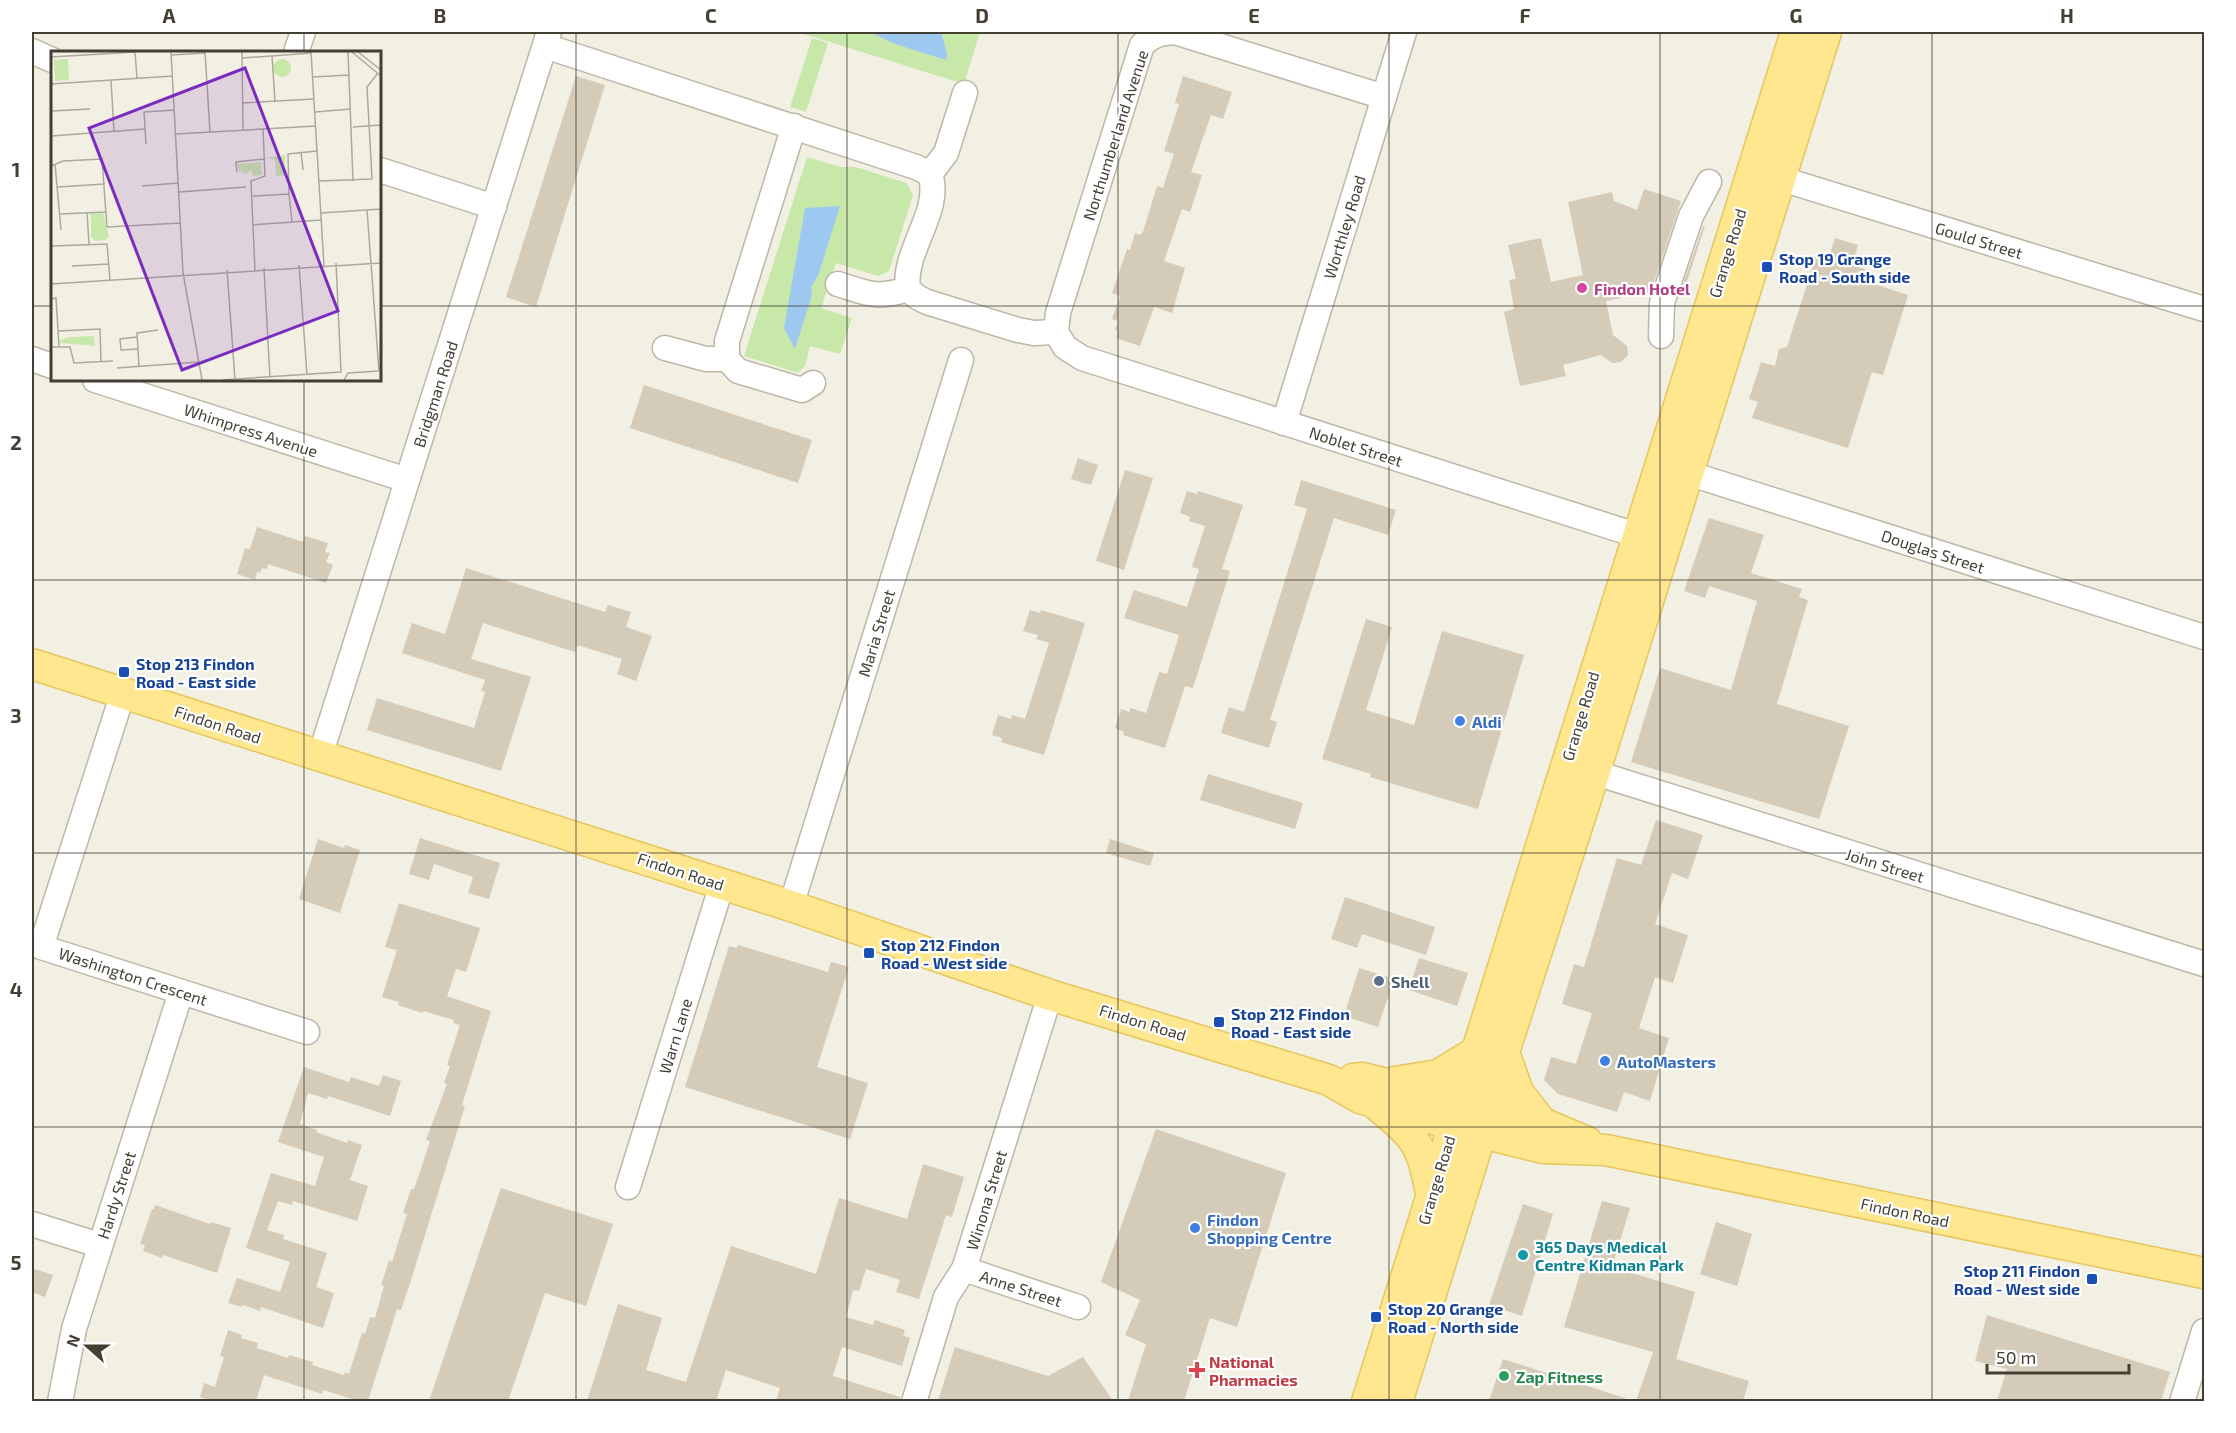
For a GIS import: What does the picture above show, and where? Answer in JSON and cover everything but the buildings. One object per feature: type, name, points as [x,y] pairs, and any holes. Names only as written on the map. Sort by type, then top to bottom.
[{"type":"main road","name":"Grange Road","points":[[1767,175],[1796,32]]},
{"type":"main road","name":"Grange Road","points":[[1397,1401],[1485,1122],[1490,1052],[1566,763],[1638,535],[1674,469],[1767,175],[1826,32]]},
{"type":"main road","name":"Grange Road","points":[[1367,1401],[1456,1115],[1490,1052],[1594,774],[1666,544],[1674,469]]},
{"type":"main road","name":"Findon Road","points":[[32,664],[791,906],[1050,995],[1329,1080],[1364,1078],[1378,1093],[1542,1136],[2205,1273]]},
{"type":"main road","points":[[1432,1196],[1418,1144],[1378,1093],[1438,1075],[1490,1052],[1518,1092],[1542,1136],[1486,1165],[1466,1182]]},
{"type":"street","points":[[296,51],[303,32]]},
{"type":"street","name":"Northumberland Avenue","points":[[1056,332],[1058,313],[1147,34],[1175,32],[1384,97]]},
{"type":"street","name":"Worthley Road","points":[[1284,423],[1404,32]]},
{"type":"street","points":[[547,39],[916,167],[930,174],[933,184],[932,198],[907,272],[908,289],[927,302],[1018,330],[1034,333],[1056,332]]},
{"type":"street","name":"Bridgman Road","points":[[320,756],[547,39]]},
{"type":"street","points":[[32,51],[51,60]]},
{"type":"street","points":[[930,174],[946,153],[965,93]]},
{"type":"street","points":[[794,126],[728,342],[727,359],[738,371],[801,390],[813,383]]},
{"type":"street","points":[[381,170],[494,207]]},
{"type":"street","name":"Gould Street","points":[[1767,175],[2205,309]]},
{"type":"street","points":[[1660,336],[1662,303],[1691,216],[1709,182]]},
{"type":"street","points":[[838,284],[876,296],[889,295],[908,289]]},
{"type":"street","name":"Noblet Street","points":[[1056,332],[1065,347],[1082,358],[1666,544]]},
{"type":"street","points":[[665,348],[706,359],[727,359]]},
{"type":"street","points":[[32,359],[51,366]]},
{"type":"street","name":"Maria Street","points":[[791,906],[961,360]]},
{"type":"street","name":"Whimpress Avenue","points":[[98,381],[407,480]]},
{"type":"street","name":"Douglas Street","points":[[1674,469],[2205,637]]},
{"type":"street","name":"Washington Crescent","points":[[123,693],[41,947],[307,1032]]},
{"type":"street","name":"John Street","points":[[1566,763],[1594,774],[2205,964]]},
{"type":"street","name":"Warn Lane","points":[[628,1187],[722,884]]},
{"type":"street","name":"Hardy Street","points":[[60,1401],[74,1329],[181,992]]},
{"type":"street","name":"Winona Street","points":[[914,1401],[946,1298],[964,1269],[1050,995]]},
{"type":"street","points":[[32,1224],[99,1245]]},
{"type":"street","name":"Anne Street","points":[[964,1269],[1078,1307]]},
{"type":"street","points":[[2182,1401],[2205,1331]]},
{"type":"green space","points":[[798,32],[980,32],[964,84]]},
{"type":"green space","points":[[812,38],[828,43],[806,112],[790,107]]},
{"type":"green space","points":[[807,157],[841,167],[855,167],[907,183],[913,195],[889,271],[878,276],[836,263],[821,308],[852,318],[840,354],[810,346],[805,366],[798,373],[744,356]]},
{"type":"water","points":[[874,32],[941,32],[947,54],[946,60],[895,44]]},
{"type":"water","points":[[840,206],[818,276],[811,287],[812,295],[795,349],[784,328],[805,208]]},
{"type":"place","name":"Stop 19 Grange Road - South side","points":[[1767,267]]},
{"type":"place","name":"Findon Hotel","points":[[1582,288]]},
{"type":"place","name":"Stop 213 Findon Road - East side","points":[[124,672]]},
{"type":"place","name":"Aldi","points":[[1460,721]]},
{"type":"place","name":"Stop 212 Findon Road - West side","points":[[869,953]]},
{"type":"place","name":"Shell","points":[[1379,981]]},
{"type":"place","name":"Stop 212 Findon Road - East side","points":[[1219,1022]]},
{"type":"place","name":"AutoMasters","points":[[1605,1061]]},
{"type":"place","name":"Findon Shopping Centre","points":[[1195,1228]]},
{"type":"place","name":"365 Days Medical Centre Kidman Park","points":[[1523,1255]]},
{"type":"place","name":"Stop 211 Findon Road - West side","points":[[2092,1279]]},
{"type":"place","name":"Stop 20 Grange Road - North side","points":[[1376,1317]]},
{"type":"place","name":"National Pharmacies","points":[[1197,1370]]},
{"type":"place","name":"Zap Fitness","points":[[1504,1376]]}]
